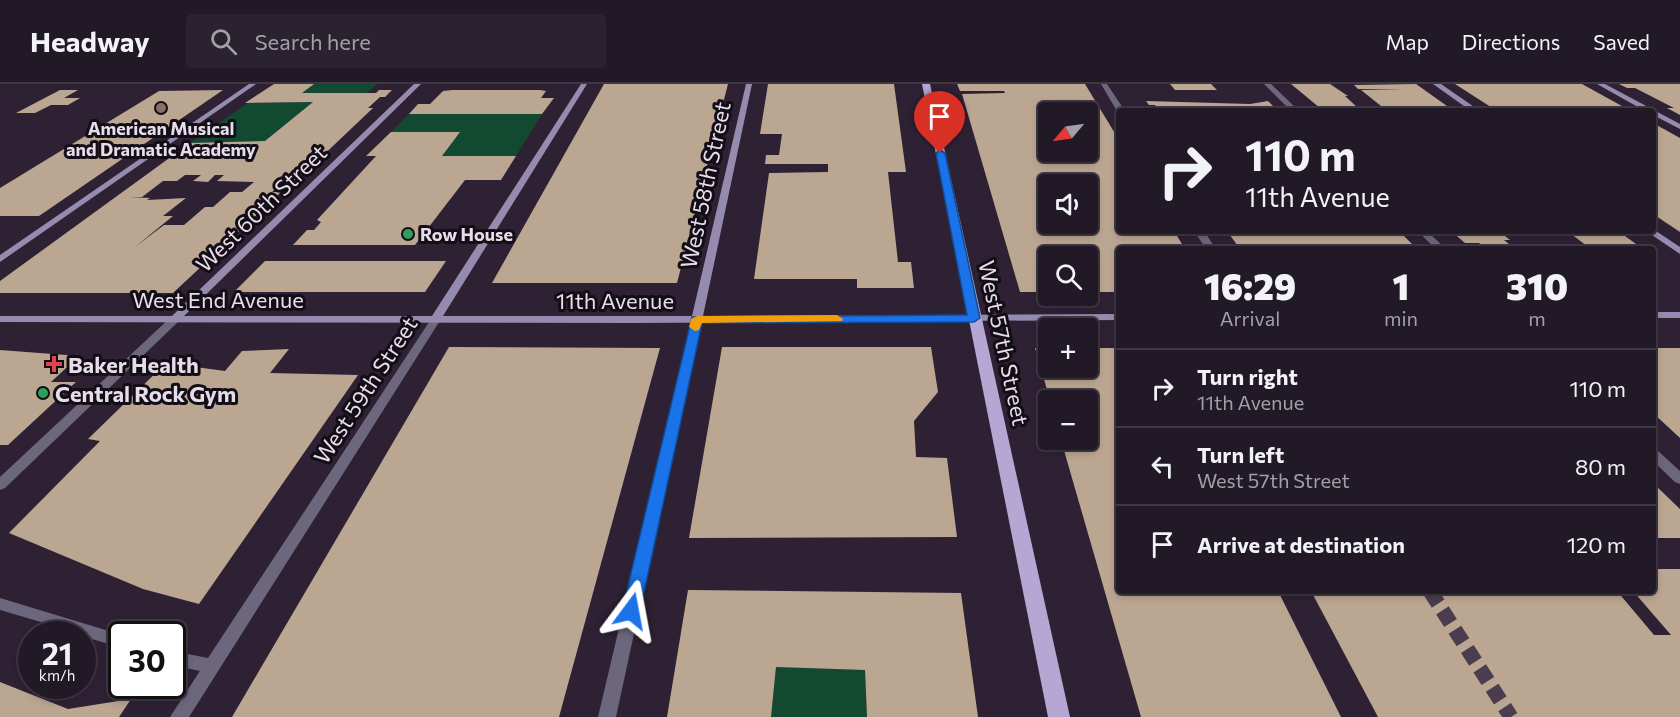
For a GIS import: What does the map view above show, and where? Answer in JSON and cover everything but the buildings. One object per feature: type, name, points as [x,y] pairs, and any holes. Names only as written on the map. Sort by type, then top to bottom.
[{"type":"main road","name":"West 57th Street","points":[[926,84],[1059,717]]},
{"type":"street","points":[[0,260],[253,84]]},
{"type":"street","name":"West 60th Street","points":[[0,485],[418,84]]},
{"type":"street","name":"West 59th Street","points":[[179,717],[436,319],[584,84]]},
{"type":"street","name":"West 58th Street","points":[[607,717],[748,84]]},
{"type":"street","points":[[1104,84],[1119,108]]},
{"type":"street","points":[[1267,84],[1292,108]]},
{"type":"street","points":[[1436,84],[1472,108]]},
{"type":"street","points":[[1600,84],[1645,108]]},
{"type":"street","points":[[1656,114],[1680,127]]},
{"type":"street","points":[[1425,234],[1437,246]]},
{"type":"street","points":[[1655,234],[1680,251]]},
{"type":"street","points":[[1656,315],[1680,315]]},
{"type":"street","name":"11th Avenue","points":[[436,319],[1116,317]]},
{"type":"street","name":"West End Avenue","points":[[0,319],[436,319]]},
{"type":"street","points":[[1656,457],[1680,479]]},
{"type":"street","points":[[0,604],[108,638]]},
{"type":"street","points":[[186,661],[211,666]]},
{"type":"green space","points":[[314,84],[377,84],[367,93],[302,93]]},
{"type":"green space","points":[[313,102],[265,141],[190,143],[248,103]]},
{"type":"green space","points":[[409,114],[542,114],[516,156],[442,156],[459,132],[391,132]]},
{"type":"green space","points":[[776,667],[865,670],[867,717],[771,717]]},
{"type":"tunnel","points":[[1432,594],[1511,717]]},
{"type":"slow traffic","points":[[695,327],[697,319],[837,319]]},
{"type":"place","name":"American Musical and Dramatic Academy","points":[[161,108]]},
{"type":"place","name":"Row House","points":[[408,234]]},
{"type":"place","name":"Baker Health","points":[[54,364]]},
{"type":"place","name":"Central Rock Gym","points":[[43,393]]},
{"type":"route","points":[[631,611],[697,319],[974,318],[940,153]]}]
